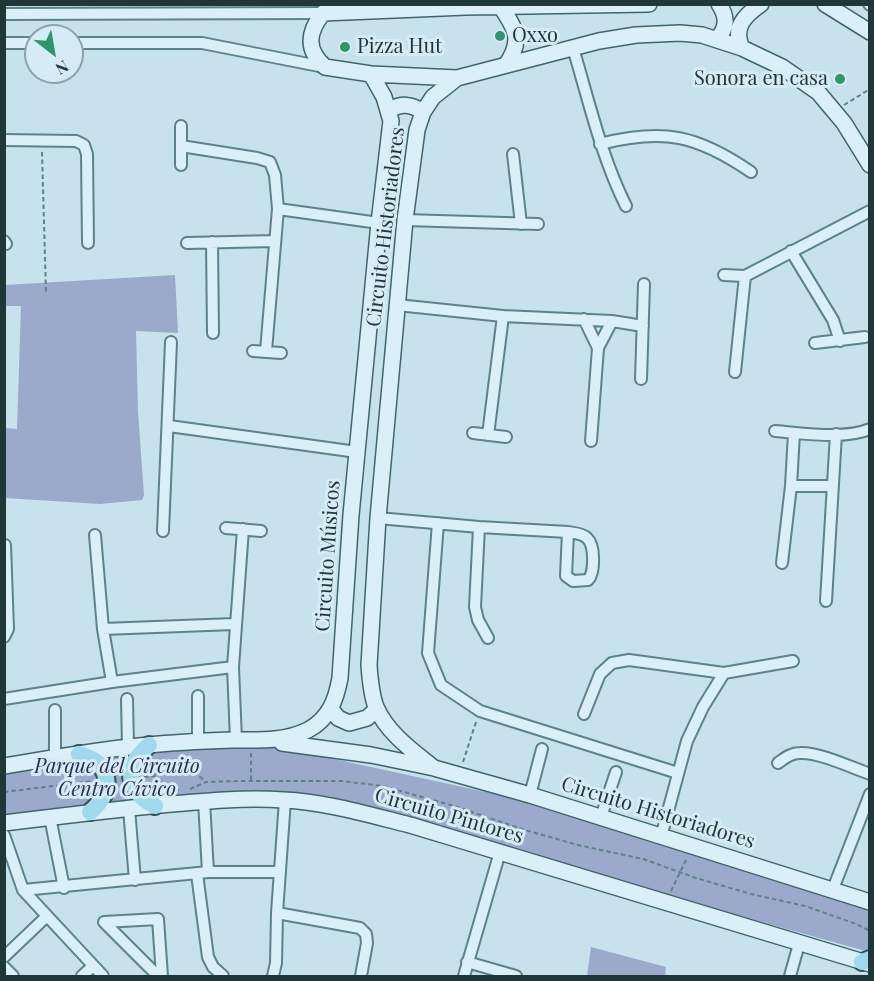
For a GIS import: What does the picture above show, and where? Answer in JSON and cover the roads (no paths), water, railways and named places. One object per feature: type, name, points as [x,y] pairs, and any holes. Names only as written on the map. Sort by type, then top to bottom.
[{"type":"main road","points":[[149,745],[135,760],[131,778],[140,796],[155,806]]},
{"type":"main road","points":[[79,754],[96,761],[107,780],[106,795],[90,812]]},
{"type":"street","points":[[4,14],[68,9],[314,10],[649,4]]},
{"type":"street","points":[[717,39],[725,28],[726,22],[719,4]]},
{"type":"street","points":[[742,48],[738,38],[740,24],[761,4]]},
{"type":"street","points":[[826,4],[870,32]]},
{"type":"street","points":[[501,7],[516,34],[515,49],[506,65]]},
{"type":"street","points":[[314,10],[311,43],[315,56],[325,67]]},
{"type":"street","name":"Circuito Historiadores","points":[[434,768],[398,738],[377,709],[371,690],[369,665],[378,518],[405,220],[417,130],[423,112],[433,97],[456,78],[573,48],[636,35],[680,33],[702,35],[742,48],[782,67],[818,92],[835,111],[870,165]]},
{"type":"street","points":[[4,43],[24,43]]},
{"type":"street","points":[[84,43],[202,43],[371,74],[456,78]]},
{"type":"street","points":[[573,48],[600,144],[626,206]]},
{"type":"street","name":"Circuito Músicos","points":[[331,709],[340,678],[357,452],[390,134],[389,110],[371,74]]},
{"type":"street","points":[[389,110],[403,105],[423,112]]},
{"type":"street","points":[[181,126],[181,165]]},
{"type":"street","points":[[600,144],[632,136],[664,135],[705,145],[724,154],[751,172]]},
{"type":"street","points":[[4,140],[76,141],[84,145],[87,154],[88,243]]},
{"type":"street","points":[[181,146],[270,162],[275,176],[278,209],[266,351]]},
{"type":"street","points":[[513,154],[521,224]]},
{"type":"street","points":[[278,209],[379,223]]},
{"type":"street","points":[[724,275],[744,276],[870,211]]},
{"type":"street","points":[[405,220],[538,224]]},
{"type":"street","points":[[212,242],[213,333]]},
{"type":"street","points":[[187,243],[275,242]]},
{"type":"street","points":[[791,251],[833,320],[840,341]]},
{"type":"street","points":[[735,372],[744,276]]},
{"type":"street","points":[[641,379],[644,284]]},
{"type":"street","points":[[397,305],[503,316],[612,321],[643,326]]},
{"type":"street","points":[[488,435],[503,316]]},
{"type":"street","points":[[584,319],[598,348]]},
{"type":"street","points":[[591,441],[598,348],[612,321]]},
{"type":"street","points":[[815,343],[865,337]]},
{"type":"street","points":[[163,531],[171,342]]},
{"type":"street","points":[[253,351],[281,353]]},
{"type":"street","points":[[169,426],[357,452]]},
{"type":"street","points":[[775,431],[836,434],[870,429]]},
{"type":"street","points":[[473,433],[506,437]]},
{"type":"street","points":[[782,563],[791,486],[794,433]]},
{"type":"street","points":[[826,601],[836,434]]},
{"type":"street","points":[[791,486],[833,486]]},
{"type":"street","points":[[378,518],[568,532],[587,538],[591,546],[592,572],[588,580],[573,581],[566,576],[568,532]]},
{"type":"street","points":[[438,523],[428,653],[441,685],[480,711],[678,773]]},
{"type":"street","points":[[479,527],[475,607],[478,620],[488,638]]},
{"type":"street","points":[[226,528],[261,531]]},
{"type":"street","points":[[243,530],[234,624],[233,667],[251,740]]},
{"type":"street","points":[[95,535],[103,629],[112,682]]},
{"type":"street","points":[[4,637],[8,629],[5,545]]},
{"type":"street","points":[[103,629],[234,624]]},
{"type":"street","points":[[584,714],[600,674],[612,663],[629,660],[724,673],[793,661]]},
{"type":"street","points":[[4,699],[112,682],[233,667]]},
{"type":"street","points":[[661,837],[687,741],[703,706],[724,673]]},
{"type":"street","points":[[198,696],[198,741]]},
{"type":"street","points":[[127,699],[128,747]]},
{"type":"street","points":[[4,766],[128,747],[297,735],[323,720],[331,709],[338,718],[349,723],[367,718],[377,709]]},
{"type":"street","points":[[55,710],[55,758]]},
{"type":"street","name":"Circuito Historiadores","points":[[251,740],[371,755],[434,768],[530,795],[870,902]]},
{"type":"street","points":[[530,795],[542,749]]},
{"type":"street","points":[[778,763],[789,755],[810,754],[870,774]]},
{"type":"street","points":[[600,817],[616,772]]},
{"type":"street","points":[[833,889],[870,794]]},
{"type":"street","points":[[273,976],[276,963],[285,800]]},
{"type":"street","name":"Circuito Pintores","points":[[4,823],[204,801],[285,800],[400,822],[665,901],[799,944],[867,961]]},
{"type":"street","points":[[204,801],[203,873],[208,957],[213,967],[223,976]]},
{"type":"street","points":[[129,809],[135,880]]},
{"type":"street","points":[[50,817],[64,888]]},
{"type":"street","points":[[4,835],[23,890],[103,976]]},
{"type":"street","points":[[464,976],[501,852]]},
{"type":"street","points":[[23,890],[64,888],[203,873],[280,872]]},
{"type":"street","points":[[277,913],[360,928],[366,934],[367,943],[361,976]]},
{"type":"street","points":[[4,957],[47,916]]},
{"type":"street","points":[[158,919],[160,976],[104,922],[158,919]]},
{"type":"street","points":[[790,976],[799,944]]},
{"type":"street","points":[[468,962],[515,976]]},
{"type":"street","points":[[82,976],[93,966]]},
{"type":"street","points":[[4,967],[13,976]]},
{"type":"place","name":"Oxxo","points":[[500,36]]},
{"type":"place","name":"Pizza Hut","points":[[345,47]]},
{"type":"place","name":"Sonora en casa","points":[[840,79]]},
{"type":"park label","name":"Parque del Circuito Centro Cívico","points":[[117,778]]}]
